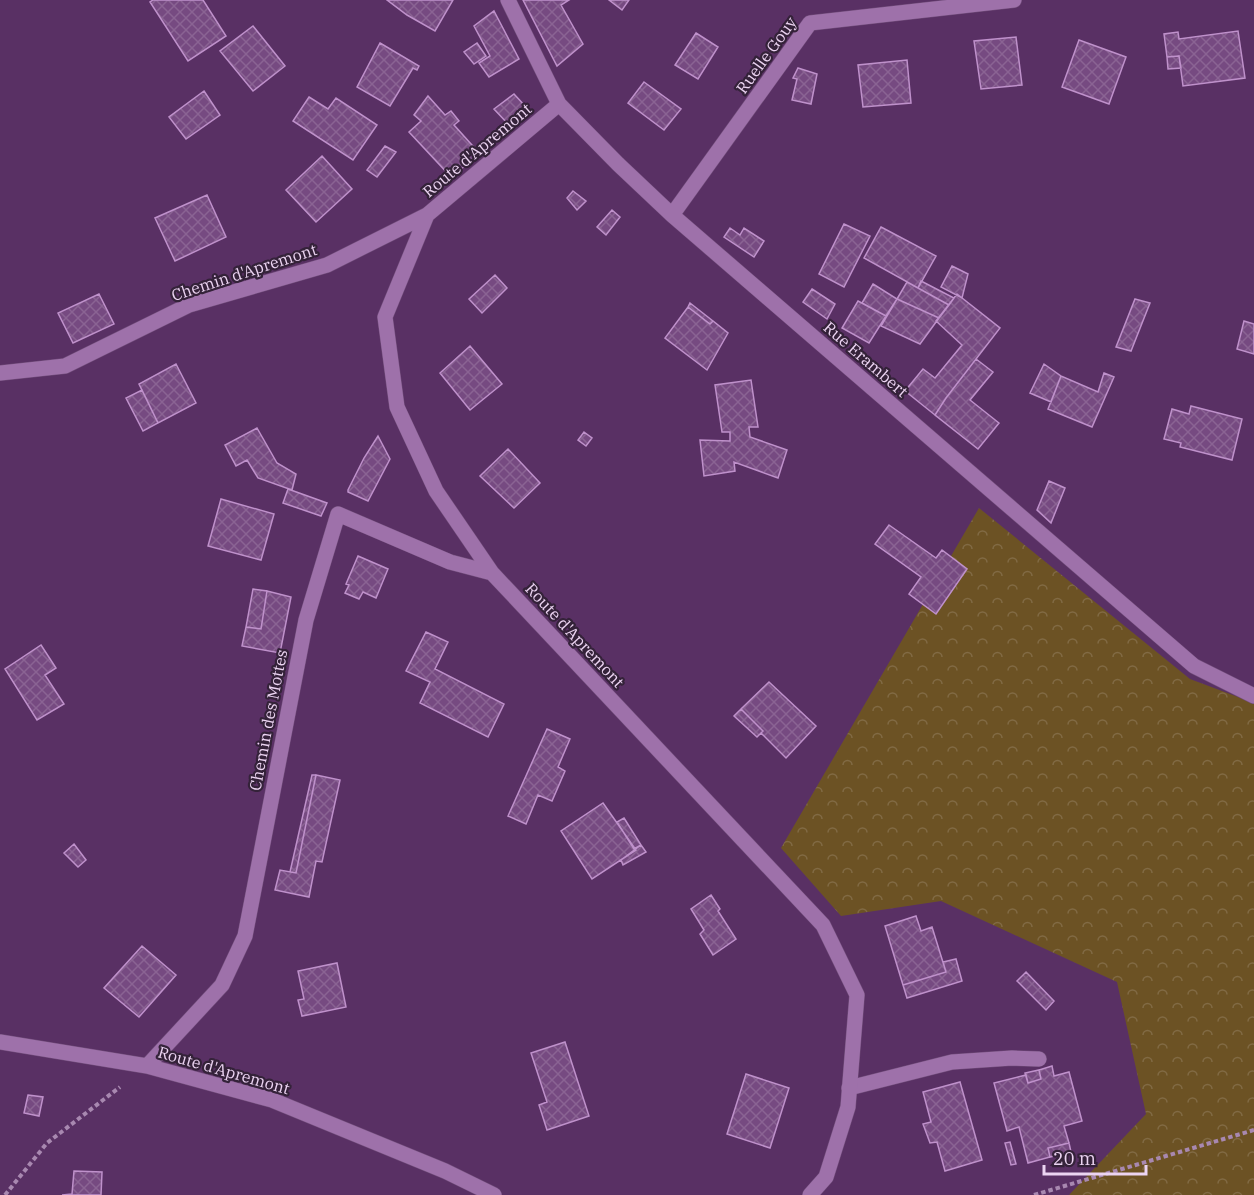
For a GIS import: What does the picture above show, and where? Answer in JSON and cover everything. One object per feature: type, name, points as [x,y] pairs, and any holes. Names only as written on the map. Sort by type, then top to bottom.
[{"type":"street","name":"Rue Erambert","points":[[508,0],[559,104],[672,215],[1194,666],[1254,696]]},
{"type":"street","name":"Ruelle Gouy","points":[[672,215],[810,23],[1014,0]]},
{"type":"street","name":"Route d'Apremont","points":[[559,104],[427,215],[385,317],[397,407],[436,491],[492,573],[823,925],[857,996],[848,1107],[826,1177],[810,1195]]},
{"type":"street","name":"Chemin d'Apremont","points":[[0,373],[65,366],[189,305],[327,265],[427,215]]},
{"type":"street","name":"Chemin des Mottes","points":[[147,1066],[222,985],[244,936],[306,620],[338,514],[450,562],[492,573]]},
{"type":"street","name":"Route d'Apremont","points":[[0,1042],[147,1066],[272,1100],[445,1171],[494,1195]]},
{"type":"street","points":[[849,1088],[952,1062],[1012,1058],[1039,1059]]},
{"type":"path","points":[[5,1195],[47,1143],[147,1066]]},
{"type":"path","points":[[1034,1195],[1254,1130]]},
{"type":"green space","points":[[979,508],[1190,679],[1254,703],[1254,1195],[1069,1195],[1146,1114],[1117,982],[941,901],[841,916],[781,848]]},
{"type":"building","points":[[153,0],[203,0],[226,36],[188,61],[150,2]]},
{"type":"building","points":[[387,0],[453,0],[435,31]]},
{"type":"building","points":[[523,0],[569,0],[561,5],[583,44],[557,66]]},
{"type":"building","points":[[609,0],[629,0],[622,10]]},
{"type":"building","points":[[494,11],[519,59],[489,77],[479,63],[490,56],[474,26]]},
{"type":"building","points":[[253,26],[285,66],[253,91],[220,51]]},
{"type":"building","points":[[1238,31],[1245,78],[1183,86],[1179,56],[1167,57],[1164,34],[1178,32],[1179,39]]},
{"type":"building","points":[[696,33],[718,47],[698,79],[675,65]]},
{"type":"building","points":[[1016,37],[1022,85],[981,89],[974,41]]},
{"type":"building","points":[[1079,40],[1126,57],[1109,104],[1062,87]]},
{"type":"building","points":[[380,43],[419,66],[417,70],[413,68],[390,106],[357,87]]},
{"type":"building","points":[[477,43],[486,56],[474,64],[464,52]]},
{"type":"building","points":[[1179,56],[1181,68],[1168,69],[1167,57]]},
{"type":"building","points":[[907,60],[911,103],[863,107],[858,65]]},
{"type":"building","points":[[798,68],[817,74],[811,104],[792,100],[797,79],[793,78]]},
{"type":"building","points":[[644,82],[681,109],[664,130],[628,103]]},
{"type":"building","points":[[204,91],[220,115],[186,139],[169,117]]},
{"type":"building","points":[[514,94],[526,107],[509,125],[494,109]]},
{"type":"building","points":[[428,96],[445,115],[451,111],[459,121],[454,125],[480,154],[451,177],[409,132],[421,121],[414,115]]},
{"type":"building","points":[[309,97],[328,109],[336,98],[377,125],[353,160],[293,121]]},
{"type":"building","points":[[385,146],[396,152],[377,177],[367,170]]},
{"type":"building","points":[[322,156],[352,189],[316,222],[286,190]]},
{"type":"building","points":[[573,191],[586,201],[577,210],[567,198]]},
{"type":"building","points":[[207,195],[226,237],[175,261],[155,218]]},
{"type":"building","points":[[612,210],[620,217],[606,235],[597,227]]},
{"type":"building","points":[[844,224],[870,236],[844,287],[819,274]]},
{"type":"building","points":[[881,227],[936,256],[918,288],[864,258]]},
{"type":"building","points":[[730,228],[740,235],[744,228],[764,241],[754,257],[724,237]]},
{"type":"building","points":[[952,266],[968,274],[962,298],[941,287]]},
{"type":"building","points":[[495,275],[507,288],[482,313],[469,299]]},
{"type":"building","points":[[921,281],[954,298],[949,305],[918,288]]},
{"type":"building","points":[[907,282],[949,305],[939,318],[897,299]]},
{"type":"building","points":[[873,284],[897,299],[886,316],[862,303]]},
{"type":"building","points":[[812,289],[835,304],[827,319],[803,302]]},
{"type":"building","points":[[99,294],[114,324],[73,343],[58,313]]},
{"type":"building","points":[[957,294],[1000,328],[935,415],[905,391],[923,369],[935,378],[962,345],[936,321]]},
{"type":"building","points":[[897,299],[939,318],[920,344],[881,326]]},
{"type":"building","points":[[1135,299],[1150,303],[1131,351],[1116,347]]},
{"type":"building","points":[[858,301],[886,316],[869,343],[842,328]]},
{"type":"building","points":[[690,303],[713,321],[710,324],[688,307]]},
{"type":"building","points":[[688,307],[710,324],[713,321],[728,333],[707,370],[665,338]]},
{"type":"building","points":[[1244,321],[1254,324],[1254,354],[1237,349]]},
{"type":"building","points":[[470,346],[502,384],[470,410],[440,373]]},
{"type":"building","points":[[976,359],[993,372],[970,400],[999,423],[978,449],[935,415]]},
{"type":"building","points":[[176,364],[196,403],[158,423],[139,384]]},
{"type":"building","points":[[1044,364],[1061,376],[1051,402],[1030,393]]},
{"type":"building","points":[[1104,373],[1114,377],[1092,427],[1048,409],[1061,376],[1098,392]]},
{"type":"building","points":[[751,380],[758,427],[749,427],[750,437],[787,450],[778,478],[734,462],[735,471],[704,476],[700,440],[730,441],[730,432],[722,432],[715,385]]},
{"type":"building","points":[[142,390],[158,423],[143,431],[126,398]]},
{"type":"building","points":[[1191,406],[1242,419],[1232,460],[1180,447],[1181,443],[1164,439],[1172,409],[1189,414]]},
{"type":"building","points":[[257,428],[277,463],[296,474],[292,490],[258,478],[247,460],[236,466],[225,445]]},
{"type":"building","points":[[584,432],[592,438],[586,446],[578,440]]},
{"type":"building","points":[[378,436],[390,459],[368,501],[348,490]]},
{"type":"building","points":[[508,449],[540,483],[514,508],[480,476]]},
{"type":"building","points":[[1049,481],[1065,488],[1051,523],[1037,510]]},
{"type":"building","points":[[288,489],[327,503],[321,516],[283,503]]},
{"type":"building","points":[[221,499],[274,514],[261,560],[208,546]]},
{"type":"building","points":[[889,525],[936,558],[942,550],[967,569],[936,614],[909,594],[921,577],[875,544]]},
{"type":"building","points":[[358,556],[388,569],[376,598],[363,592],[359,599],[345,593],[349,585],[346,584]]},
{"type":"building","points":[[253,589],[267,591],[261,629],[246,627]]},
{"type":"building","points":[[267,591],[291,597],[280,653],[242,646],[246,627],[261,629]]},
{"type":"building","points":[[426,632],[448,642],[435,669],[504,704],[488,737],[420,703],[430,682],[406,671]]},
{"type":"building","points":[[41,645],[56,668],[45,675],[64,704],[37,720],[5,669]]},
{"type":"building","points":[[769,682],[816,726],[786,758],[741,709]]},
{"type":"building","points":[[741,709],[763,731],[757,737],[734,716]]},
{"type":"building","points":[[547,729],[570,739],[558,767],[565,771],[552,801],[538,795],[526,824],[508,816]]},
{"type":"building","points":[[312,775],[316,775],[296,873],[290,872]]},
{"type":"building","points":[[316,775],[340,780],[322,862],[316,861],[309,897],[275,890],[280,870],[296,873]]},
{"type":"building","points":[[603,803],[636,850],[592,879],[561,831]]},
{"type":"building","points":[[624,818],[641,845],[634,849],[617,822]]},
{"type":"building","points":[[74,844],[86,860],[78,867],[64,853]]},
{"type":"building","points":[[641,845],[646,852],[623,865],[621,860]]},
{"type":"building","points":[[711,895],[720,909],[718,911],[736,939],[713,955],[700,934],[704,930],[691,909]]},
{"type":"building","points":[[916,916],[921,931],[932,927],[946,972],[903,985],[885,926]]},
{"type":"building","points":[[142,946],[176,975],[139,1017],[104,988]]},
{"type":"building","points":[[956,959],[962,981],[907,998],[903,985],[946,972],[943,962]]},
{"type":"building","points":[[337,963],[346,1007],[302,1016],[298,1000],[304,999],[298,971]]},
{"type":"building","points":[[1026,972],[1054,1001],[1046,1010],[1017,981]]},
{"type":"building","points":[[565,1042],[589,1116],[547,1130],[539,1105],[547,1102],[531,1053]]},
{"type":"building","points":[[1052,1066],[1054,1076],[1069,1072],[1082,1121],[1064,1126],[1069,1143],[1048,1148],[1050,1157],[1028,1163],[1019,1127],[1007,1131],[994,1083],[1026,1075],[1028,1083],[1041,1079],[1039,1070]]},
{"type":"building","points":[[1039,1070],[1041,1079],[1028,1083],[1025,1073]]},
{"type":"building","points":[[746,1074],[789,1088],[770,1148],[727,1134]]},
{"type":"building","points":[[960,1082],[982,1160],[945,1171],[937,1142],[930,1143],[923,1124],[931,1122],[923,1092]]},
{"type":"building","points":[[28,1095],[43,1097],[39,1116],[24,1113]]},
{"type":"building","points":[[1010,1142],[1016,1164],[1011,1165],[1005,1143]]},
{"type":"building","points":[[1069,1143],[1071,1152],[1050,1157],[1048,1148]]},
{"type":"building","points":[[74,1171],[102,1172],[101,1195],[62,1195],[72,1194]]}]
